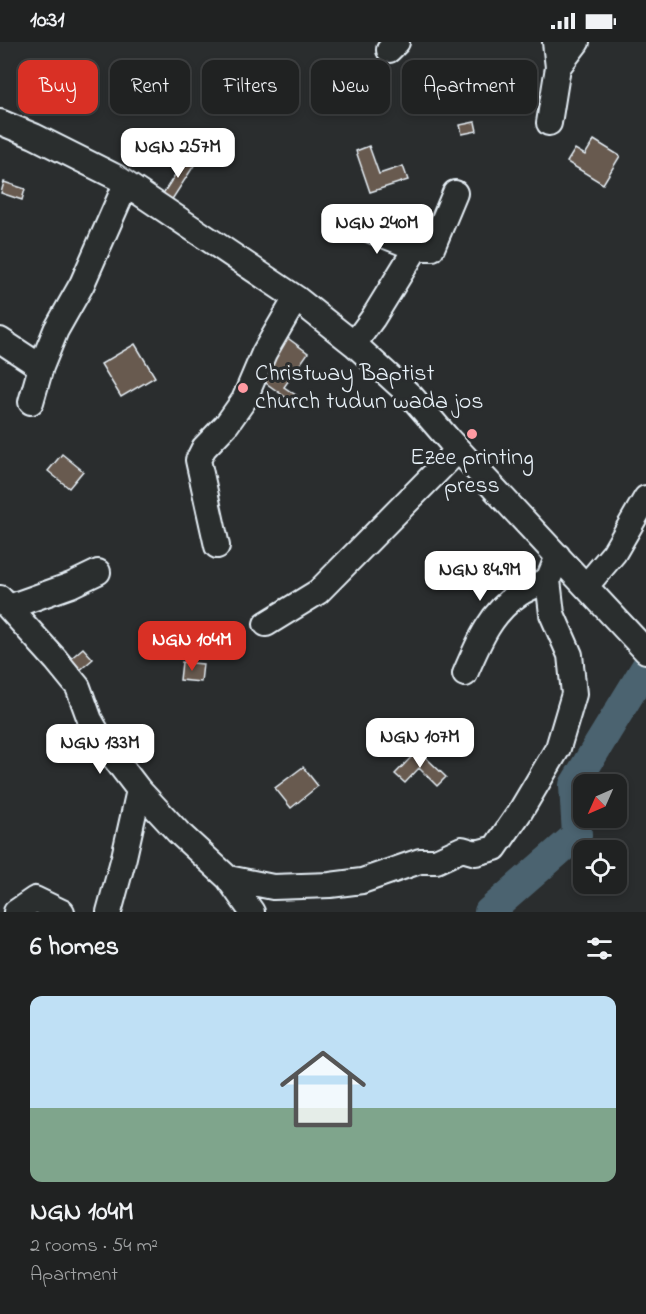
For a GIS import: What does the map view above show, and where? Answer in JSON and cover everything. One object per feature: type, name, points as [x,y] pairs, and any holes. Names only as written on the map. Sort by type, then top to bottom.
[{"type":"street","points":[[549,123],[558,67],[555,42]]},
{"type":"street","points":[[558,67],[577,42]]},
{"type":"street","points":[[0,122],[34,136],[126,184],[296,298],[354,344],[411,396],[458,450],[640,644]]},
{"type":"street","points":[[31,402],[41,367],[56,330],[82,284],[126,184]]},
{"type":"street","points":[[353,223],[416,248],[432,248],[455,193]]},
{"type":"street","points":[[354,344],[373,318],[416,248]]},
{"type":"street","points":[[217,546],[198,460],[204,448],[227,424],[244,400],[264,353],[296,298]]},
{"type":"street","points":[[0,340],[41,367]]},
{"type":"street","points":[[266,624],[318,592],[458,450]]},
{"type":"street","points":[[586,586],[614,553],[646,498]]},
{"type":"street","points":[[228,878],[273,887],[330,885],[362,881],[420,861],[436,861],[462,849],[476,853],[495,848],[520,812],[558,748],[574,694],[570,655],[552,614],[548,580],[558,556]]},
{"type":"street","points":[[98,572],[5,603],[78,687],[90,720],[103,744],[139,790],[178,832],[228,878],[252,912]]},
{"type":"street","points":[[465,674],[483,633],[502,609],[519,594],[548,580]]},
{"type":"street","points":[[109,912],[139,790]]},
{"type":"street","points":[[16,912],[35,899],[62,912]]},
{"type":"building","points":[[475,122],[477,131],[462,134],[460,125]]},
{"type":"building","points":[[594,140],[620,156],[603,184],[567,162],[575,149],[585,155]]},
{"type":"building","points":[[369,146],[379,174],[403,166],[408,180],[370,192],[356,151]]},
{"type":"building","points":[[186,158],[195,164],[171,201],[162,195]]},
{"type":"building","points":[[4,182],[25,189],[22,200],[1,193]]},
{"type":"building","points":[[274,328],[308,353],[284,387],[303,400],[298,406],[256,376]]},
{"type":"building","points":[[135,344],[155,377],[121,397],[101,364]]},
{"type":"building","points":[[62,454],[83,471],[69,488],[48,471]]},
{"type":"building","points":[[83,648],[93,659],[79,671],[69,660]]},
{"type":"building","points":[[182,662],[203,664],[201,682],[180,680]]},
{"type":"building","points":[[418,750],[446,777],[437,786],[419,768],[405,783],[395,774]]},
{"type":"building","points":[[303,767],[318,786],[291,808],[275,788]]},
{"type":"waterway","points":[[489,912],[577,835],[574,785],[646,667]]},
{"type":"place","name":"Christway Baptist church tudun wada jos","points":[[243,388]]},
{"type":"place","name":"Ezee printing press","points":[[472,434]]}]
